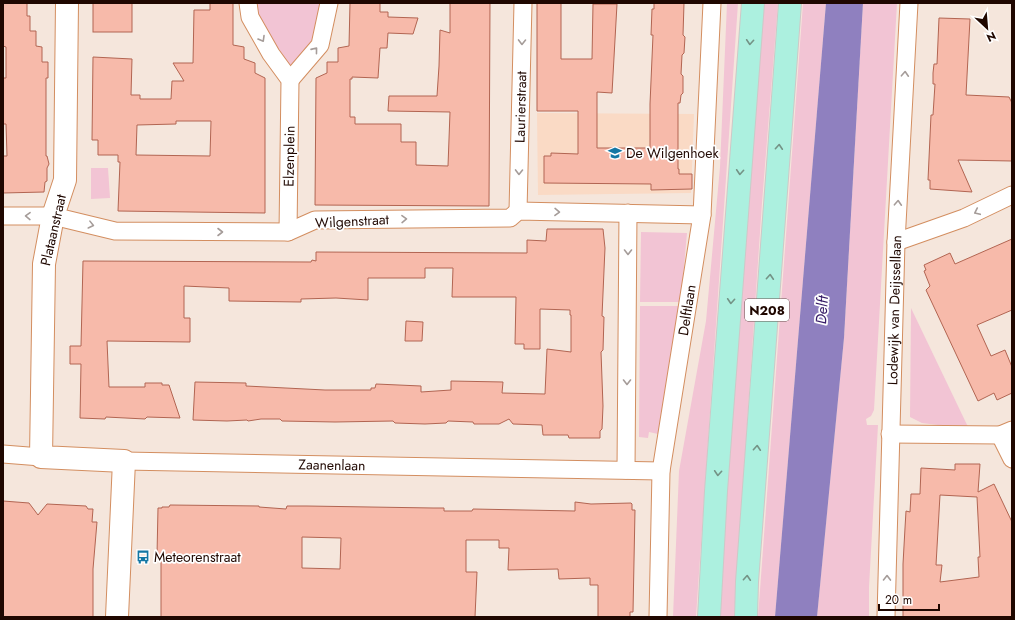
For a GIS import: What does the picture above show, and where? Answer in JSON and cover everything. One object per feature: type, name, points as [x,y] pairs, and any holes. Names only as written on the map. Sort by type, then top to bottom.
[{"type":"main road","name":"N208","points":[[709,617],[716,491],[753,3]]},
{"type":"main road","name":"N208","points":[[746,617],[747,582],[790,3]]},
{"type":"street","name":"Plataanstraat","points":[[41,457],[44,264],[53,216],[65,180],[67,3]]},
{"type":"street","points":[[248,3],[250,17],[271,54],[290,80],[320,45],[329,3]]},
{"type":"street","name":"Laurierstraat","points":[[518,210],[523,3]]},
{"type":"street","name":"Delftlaan","points":[[658,617],[661,471],[702,215],[712,3]]},
{"type":"street","name":"Lodewijk van Deijssellaan","points":[[886,617],[896,242],[909,3]]},
{"type":"street","name":"Elzenplein","points":[[288,232],[290,80]]},
{"type":"street","points":[[896,242],[964,218],[1012,195]]},
{"type":"street","name":"Wilgenstraat","points":[[3,216],[53,216],[115,231],[288,232],[315,220],[510,218],[518,210],[702,215]]},
{"type":"street","points":[[626,470],[628,213]]},
{"type":"street","points":[[890,434],[1006,432],[1012,459]]},
{"type":"street","name":"Zaanenlaan","points":[[3,454],[124,461],[661,471]]},
{"type":"street","points":[[118,617],[124,461]]},
{"type":"shaded area","points":[[255,3],[325,3],[316,42],[290,80],[255,14]]},
{"type":"shaded area","points":[[727,3],[738,3],[696,617],[673,617],[679,471],[706,321],[720,167]]},
{"type":"shaded area","points":[[763,3],[778,3],[762,203],[734,617],[717,617]]},
{"type":"shaded area","points":[[803,3],[826,3],[775,617],[758,617]]},
{"type":"shaded area","points":[[863,3],[897,3],[874,410],[871,416],[866,419],[867,425],[878,425],[869,587],[869,617],[817,617],[844,338]]},
{"type":"shaded area","name":"De Wilgenhoek","points":[[537,113],[694,114],[691,193],[538,195]]},
{"type":"shaded area","points":[[91,168],[108,168],[110,198],[91,199]]},
{"type":"shaded area","points":[[641,232],[687,233],[681,302],[640,302]]},
{"type":"shaded area","points":[[640,306],[680,306],[658,434],[649,432],[648,438],[639,437]]},
{"type":"shaded area","points":[[911,308],[969,429],[922,423],[910,417]]},
{"type":"water","name":"Delft","points":[[826,3],[863,3],[844,338],[817,617],[775,617]]},
{"type":"building","points":[[3,3],[27,3],[27,16],[30,16],[30,31],[36,31],[36,46],[42,47],[42,62],[48,62],[48,78],[46,78],[46,156],[49,164],[47,168],[47,181],[45,182],[44,192],[3,193],[3,156],[7,156],[6,124],[3,124],[3,78],[6,78],[6,47],[3,46]]},
{"type":"building","points":[[93,3],[132,3],[132,32],[93,32]]},
{"type":"building","points":[[210,3],[233,3],[233,45],[244,47],[244,59],[255,63],[255,73],[265,78],[265,213],[118,211],[120,162],[118,162],[118,155],[98,155],[98,140],[92,140],[93,57],[132,59],[131,95],[140,95],[140,99],[171,99],[172,81],[184,81],[173,63],[193,63],[194,10],[210,10]],"holes":[[[176,121],[211,121],[210,156],[136,155],[137,125],[176,124]]]},
{"type":"building","points":[[350,3],[380,3],[380,12],[388,12],[388,17],[418,18],[413,34],[388,33],[387,48],[380,48],[378,78],[352,77],[352,79],[350,79],[350,117],[355,117],[355,124],[401,124],[401,142],[416,142],[416,165],[448,166],[450,112],[388,111],[389,96],[437,96],[440,30],[450,33],[450,3],[490,3],[489,206],[315,205],[316,78],[327,73],[327,62],[338,62],[338,48],[349,46]]},
{"type":"building","points":[[537,3],[561,3],[561,59],[592,59],[593,4],[617,4],[612,93],[597,92],[597,148],[650,148],[653,35],[651,35],[652,9],[654,9],[654,3],[684,3],[683,35],[685,37],[681,74],[683,76],[683,93],[681,95],[680,103],[678,103],[678,169],[679,174],[692,174],[692,189],[651,190],[651,184],[544,183],[544,156],[551,156],[551,153],[578,154],[578,111],[537,111]]},
{"type":"building","points":[[939,18],[970,19],[966,95],[1009,97],[1012,103],[1012,161],[958,160],[972,192],[930,189],[930,180],[928,180],[931,115],[933,115],[935,84],[933,84],[933,73],[934,64],[937,64]]},
{"type":"building","points":[[547,229],[603,229],[605,248],[602,316],[604,317],[603,350],[601,352],[603,406],[600,438],[569,438],[568,435],[543,435],[542,425],[513,424],[509,419],[499,424],[474,424],[473,422],[448,421],[446,423],[425,424],[395,423],[393,421],[282,421],[280,419],[248,421],[193,420],[195,382],[246,383],[246,386],[325,390],[371,390],[371,388],[375,388],[376,384],[421,386],[421,392],[451,390],[451,381],[503,382],[502,393],[545,394],[547,349],[571,352],[570,310],[540,309],[540,349],[524,349],[524,344],[515,344],[516,297],[452,297],[453,268],[425,268],[425,278],[368,278],[368,300],[336,298],[301,299],[301,302],[229,301],[229,288],[184,286],[184,318],[190,318],[190,342],[107,341],[109,387],[145,387],[145,383],[162,383],[162,385],[169,385],[180,418],[80,418],[81,364],[70,364],[70,346],[81,346],[83,261],[311,262],[312,260],[316,261],[316,252],[527,253],[527,240],[546,241]]},
{"type":"building","points":[[1012,239],[1012,310],[977,325],[991,356],[1005,350],[1012,367],[1012,393],[997,400],[994,393],[978,401],[926,290],[930,286],[924,271],[926,270],[924,265],[950,253],[955,264]]},
{"type":"building","points":[[406,321],[423,322],[422,341],[405,341]]},
{"type":"building","points":[[955,464],[980,464],[978,492],[994,484],[1012,522],[1012,617],[903,617],[903,564],[906,511],[910,512],[911,494],[920,494],[921,468],[955,470]],"holes":[[[940,495],[977,497],[980,557],[978,557],[979,577],[940,582],[942,565],[936,565]]]},
{"type":"building","points":[[3,501],[29,503],[38,515],[47,504],[86,506],[88,509],[93,509],[92,522],[97,522],[93,569],[93,617],[3,617]]},
{"type":"building","points":[[575,502],[591,504],[632,504],[632,510],[635,510],[633,612],[630,612],[630,617],[598,617],[598,585],[590,585],[590,578],[559,579],[558,569],[508,570],[509,548],[499,548],[499,540],[466,540],[466,572],[477,572],[475,617],[161,617],[161,555],[157,555],[158,508],[169,507],[170,505],[259,506],[286,509],[287,506],[307,506],[444,508],[444,511],[472,511],[473,509],[575,511]],"holes":[[[302,537],[341,538],[340,569],[302,568]]]},
{"type":"place","name":"De Wilgenhoek","points":[[615,153]]},
{"type":"place","name":"Meteorenstraat","points":[[143,557]]}]
